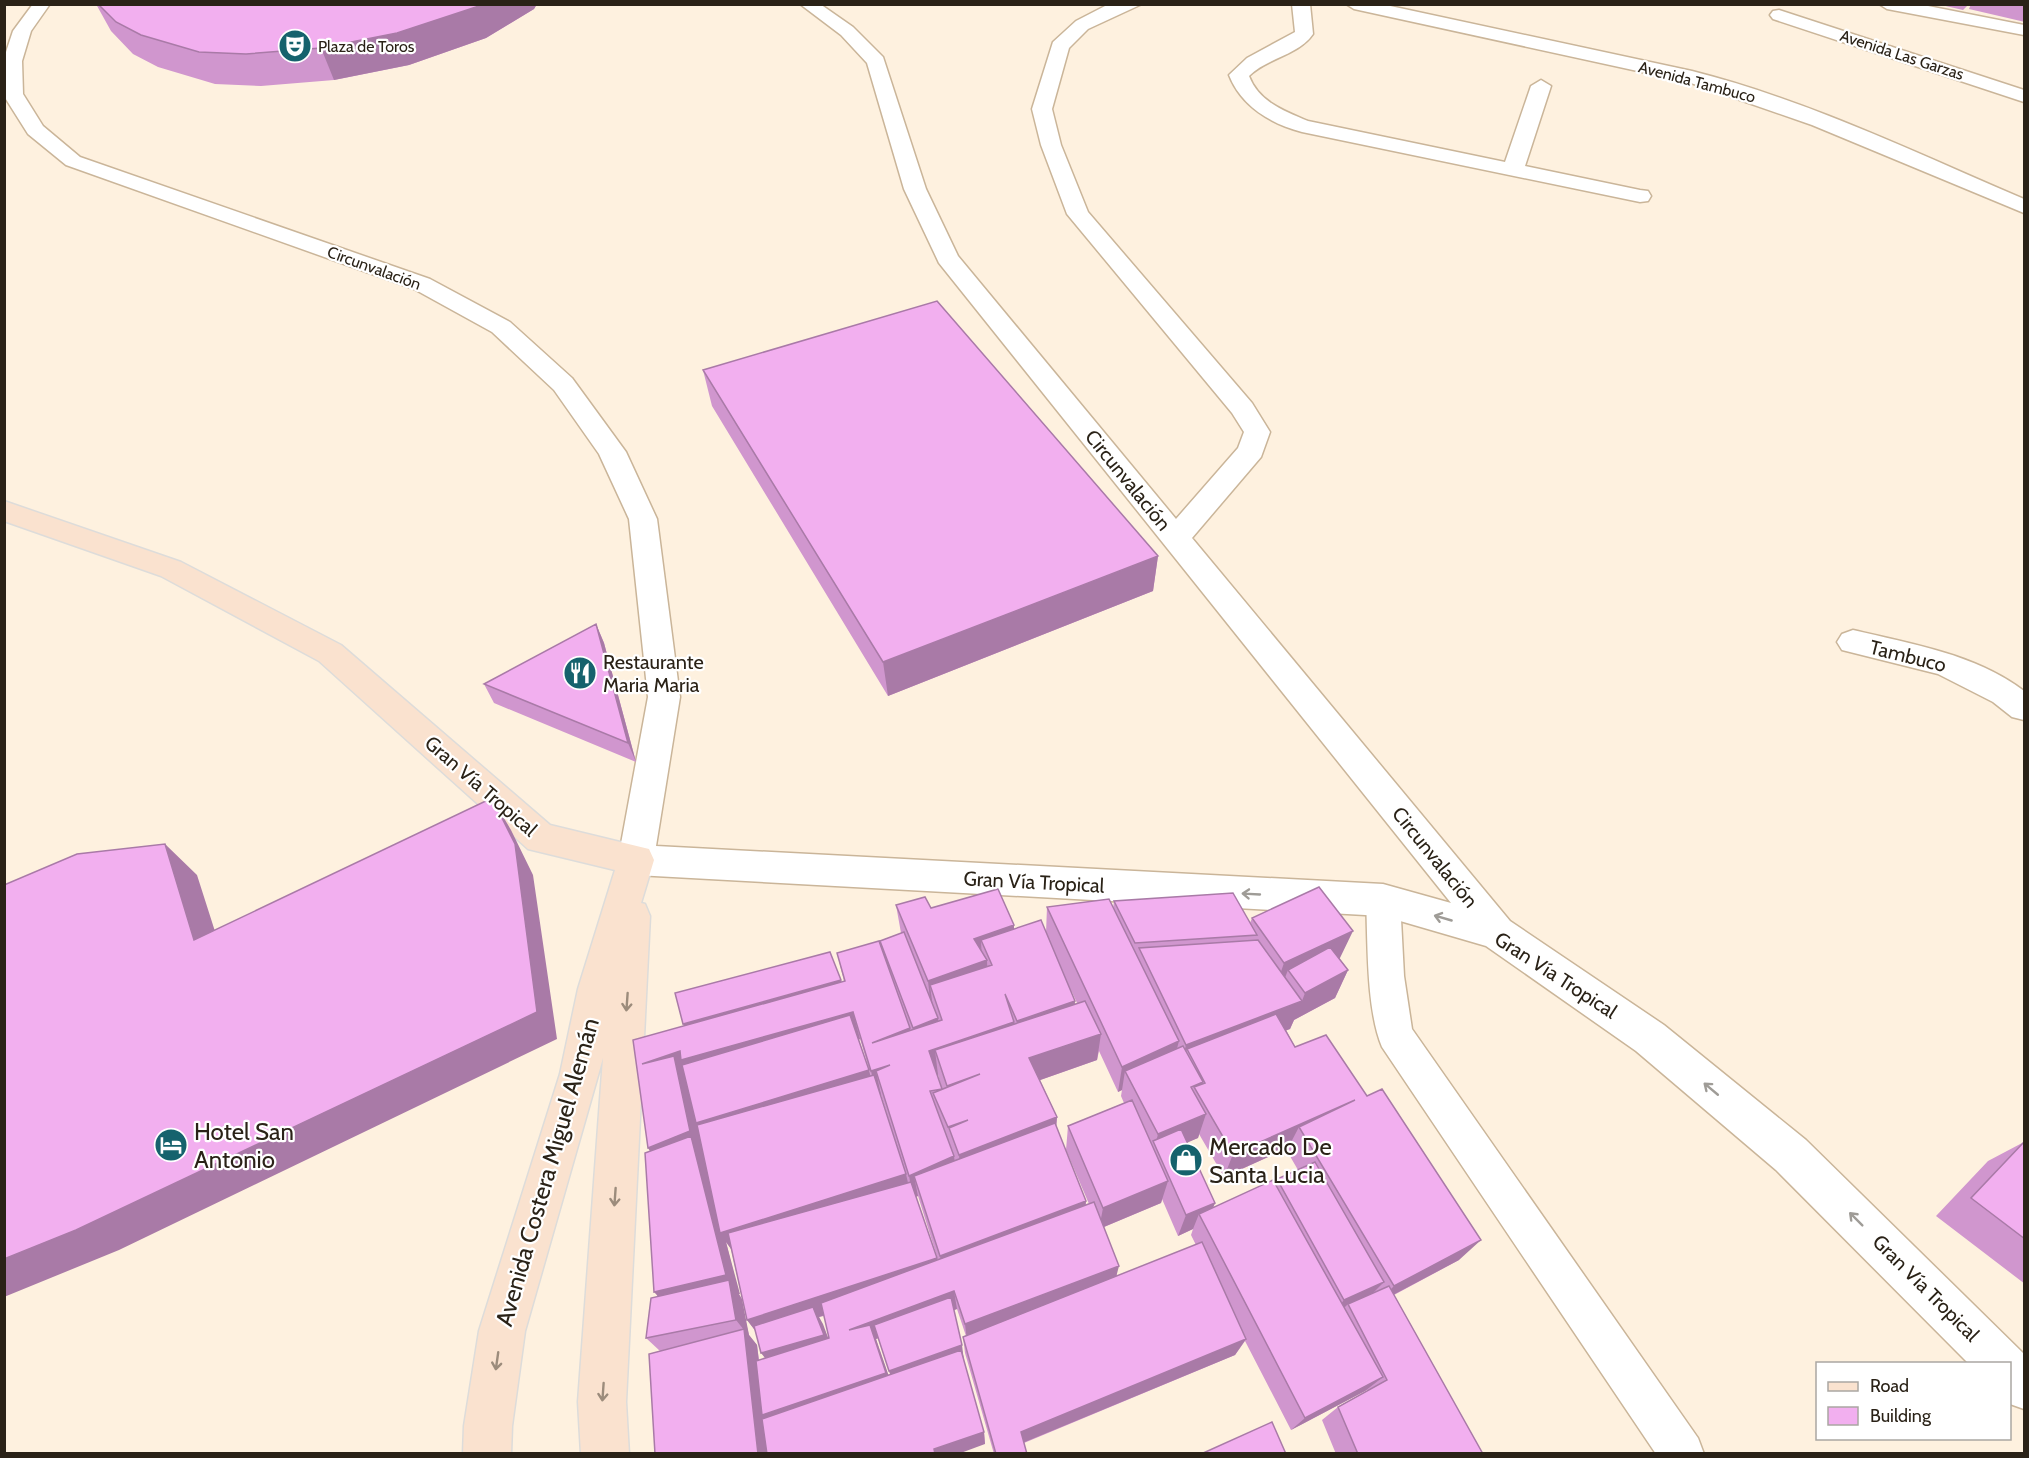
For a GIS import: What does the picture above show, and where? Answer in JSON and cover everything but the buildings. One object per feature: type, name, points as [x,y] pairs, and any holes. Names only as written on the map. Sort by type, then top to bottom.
[{"type":"main road","name":"Gran Vía Tropical","points":[[4,510],[171,569],[330,653],[540,838],[636,860]]},
{"type":"main road","name":"Avenida Costera Miguel Alemán","points":[[487,1454],[488,1426],[502,1331],[579,1074],[597,989],[636,860]]},
{"type":"main road","name":"Avenida Costera Miguel Alemán","points":[[605,1454],[602,1402],[636,860]]},
{"type":"street","name":"Circunvalación","points":[[42,4],[22,31],[13,61],[13,94],[35,130],[73,160],[422,284],[501,327],[563,384],[612,452],[643,519],[655,606],[656,644]]},
{"type":"street","name":"Circunvalación","points":[[808,4],[847,31],[876,62],[915,189],[947,258],[1497,933]]},
{"type":"street","points":[[1134,4],[1113,9],[1082,25],[1060,46],[1042,109],[1051,145],[1078,214],[1243,409],[1257,432],[1251,452],[1176,538]]},
{"type":"street","points":[[1301,4],[1305,34],[1291,45],[1251,62],[1239,75],[1243,89],[1262,108],[1302,126],[1640,196]]},
{"type":"street","name":"Avenida Tambuco","points":[[1354,4],[1692,77],[1742,91],[1824,122],[2025,207]]},
{"type":"street","points":[[1887,4],[2025,30]]},
{"type":"street","name":"Avenida Las Garzas","points":[[1779,15],[2025,96]]},
{"type":"street","points":[[1513,169],[1541,86]]},
{"type":"street","name":"Tambuco","points":[[1853,642],[1946,664],[2004,693],[2025,708]]},
{"type":"street","name":"Avenida Costera Miguel Alemán","points":[[636,860],[664,697],[656,644]]},
{"type":"street","name":"Gran Vía Tropical","points":[[636,860],[1383,900],[1497,933],[1650,1038],[1791,1155],[2000,1362]]},
{"type":"street","points":[[2011,1372],[2025,1386]]},
{"type":"lane","points":[[1383,900],[1387,976],[1395,1035],[1682,1454]]},
{"type":"place","name":"Plaza de Toros","points":[[295,46]]},
{"type":"place","name":"Restaurante Maria Maria","points":[[580,673]]},
{"type":"place","name":"Hotel San Antonio","points":[[171,1145]]},
{"type":"place","name":"Mercado De Santa Lucia","points":[[1186,1160]]}]
